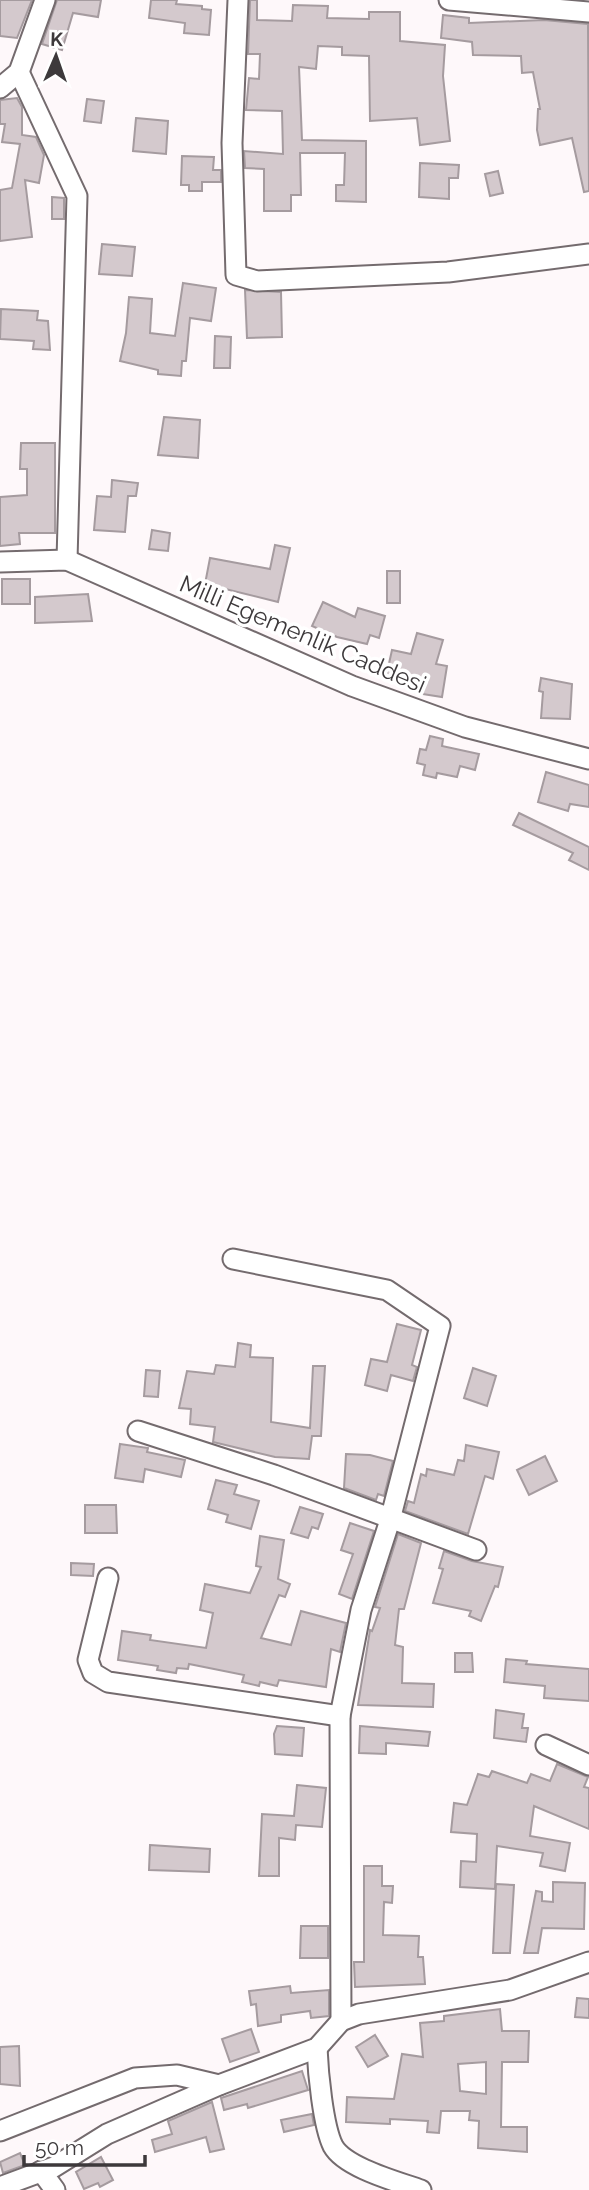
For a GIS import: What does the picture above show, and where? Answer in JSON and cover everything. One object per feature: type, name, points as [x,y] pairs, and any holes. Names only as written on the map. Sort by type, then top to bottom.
[{"type":"street","points":[[0,88],[19,72],[45,0]]},
{"type":"street","points":[[238,0],[232,142],[236,275],[257,281],[448,272],[589,254]]},
{"type":"street","points":[[449,0],[589,12]]},
{"type":"street","points":[[19,72],[77,196],[67,560]]},
{"type":"street","name":"Milli Egemenlik Caddesi","points":[[0,562],[67,560],[352,686],[465,727],[589,759]]},
{"type":"street","points":[[233,1259],[387,1290],[440,1326],[390,1520],[361,1610],[340,1716],[341,2021]]},
{"type":"street","points":[[138,1431],[274,1475],[476,1550]]},
{"type":"street","points":[[107,1577],[88,1660],[93,1673],[108,1682],[340,1716]]},
{"type":"street","points":[[546,1745],[589,1765]]},
{"type":"street","points":[[0,2187],[41,2171],[107,2134],[219,2085],[317,2048],[341,2021],[359,2014],[510,1990],[589,1962]]},
{"type":"street","points":[[317,2048],[318,2078],[334,2147],[353,2164],[421,2190]]},
{"type":"street","points":[[0,2131],[135,2078],[177,2075],[219,2085]]},
{"type":"street","points":[[41,2171],[55,2190]]},
{"type":"building","points":[[0,0],[32,0],[17,38],[0,36]]},
{"type":"building","points":[[57,0],[101,0],[98,17],[73,13],[62,50],[42,44]]},
{"type":"building","points":[[151,0],[177,0],[176,4],[202,6],[202,9],[211,10],[209,35],[184,33],[185,23],[149,18]]},
{"type":"building","points":[[250,0],[257,0],[257,20],[292,21],[293,5],[328,6],[327,18],[369,19],[369,12],[400,12],[400,41],[445,45],[443,76],[450,141],[420,145],[417,118],[370,121],[369,56],[342,55],[342,47],[318,46],[316,69],[299,67],[302,140],[366,141],[366,202],[336,201],[336,185],[344,185],[345,153],[300,153],[301,195],[291,195],[291,211],[264,211],[264,169],[245,168],[244,151],[283,154],[282,111],[246,110],[249,78],[259,79],[260,54],[248,54]]},
{"type":"building","points":[[443,15],[469,18],[469,23],[544,20],[588,24],[589,191],[584,192],[572,138],[540,145],[537,130],[540,109],[533,72],[522,73],[521,56],[473,55],[472,42],[441,38]]},
{"type":"building","points":[[17,98],[22,107],[22,135],[36,137],[44,155],[39,183],[25,180],[32,237],[0,241],[0,190],[12,188],[20,144],[2,142],[5,124],[0,124],[0,100]]},
{"type":"building","points":[[87,99],[104,101],[101,123],[84,121]]},
{"type":"building","points":[[136,118],[168,121],[166,154],[133,151]]},
{"type":"building","points":[[182,156],[214,157],[213,170],[221,170],[221,182],[202,182],[202,191],[189,191],[189,185],[181,185]]},
{"type":"building","points":[[420,163],[459,165],[458,178],[449,178],[449,199],[419,197]]},
{"type":"building","points":[[498,171],[503,193],[490,196],[485,174]]},
{"type":"building","points":[[52,197],[64,198],[64,219],[52,219]]},
{"type":"building","points":[[102,244],[135,247],[132,276],[99,274]]},
{"type":"building","points":[[183,283],[216,288],[211,321],[190,318],[186,361],[182,361],[181,376],[158,374],[158,370],[120,361],[129,297],[152,299],[150,333],[175,336]]},
{"type":"building","points":[[245,290],[281,292],[282,337],[247,338]]},
{"type":"building","points":[[1,309],[38,311],[37,320],[48,321],[50,350],[33,349],[34,341],[0,339]]},
{"type":"building","points":[[215,336],[231,337],[230,368],[214,368]]},
{"type":"building","points":[[164,417],[200,420],[198,458],[158,455]]},
{"type":"building","points":[[21,443],[55,443],[55,533],[19,533],[20,544],[0,546],[0,497],[27,495],[27,469],[20,469]]},
{"type":"building","points":[[112,480],[138,483],[136,496],[128,496],[125,532],[94,530],[97,496],[111,497]]},
{"type":"building","points":[[152,530],[170,533],[168,551],[149,549]]},
{"type":"building","points":[[275,545],[290,548],[278,602],[205,584],[210,558],[270,569]]},
{"type":"building","points":[[387,571],[400,571],[400,603],[387,603]]},
{"type":"building","points":[[2,579],[30,579],[30,604],[2,604]]},
{"type":"building","points":[[88,594],[92,621],[35,623],[35,597]]},
{"type":"building","points":[[323,602],[355,617],[358,608],[385,616],[379,638],[370,635],[367,644],[337,637],[312,626]]},
{"type":"building","points":[[417,633],[443,640],[436,664],[447,666],[442,697],[416,693],[417,684],[386,677],[392,650],[411,654]]},
{"type":"building","points":[[541,678],[572,684],[570,719],[541,718]]},
{"type":"building","points":[[430,736],[443,739],[442,746],[479,754],[475,770],[460,766],[457,777],[437,773],[436,778],[423,775],[425,765],[417,763],[420,749],[426,750]]},
{"type":"building","points":[[546,772],[589,785],[589,807],[570,804],[568,811],[538,802]]},
{"type":"building","points":[[519,813],[589,847],[589,870],[569,860],[573,853],[513,825]]},
{"type":"building","points":[[397,1324],[421,1330],[412,1365],[417,1367],[413,1381],[391,1375],[387,1391],[365,1385],[371,1359],[387,1362]]},
{"type":"building","points":[[238,1343],[251,1345],[250,1357],[273,1358],[271,1422],[310,1428],[313,1366],[325,1366],[321,1436],[312,1436],[309,1459],[275,1457],[213,1442],[215,1427],[190,1424],[191,1409],[179,1408],[187,1371],[214,1374],[216,1365],[235,1367]]},
{"type":"building","points":[[473,1368],[496,1376],[487,1406],[464,1398]]},
{"type":"building","points":[[146,1370],[160,1371],[158,1397],[144,1396]]},
{"type":"building","points":[[120,1444],[148,1448],[147,1452],[185,1460],[181,1477],[145,1469],[143,1482],[115,1478]]},
{"type":"building","points":[[466,1445],[499,1452],[493,1479],[485,1476],[468,1534],[405,1511],[408,1501],[414,1503],[421,1474],[426,1476],[427,1469],[454,1475],[458,1460],[464,1461]]},
{"type":"building","points":[[346,1454],[370,1455],[393,1461],[384,1496],[378,1494],[376,1500],[344,1488]]},
{"type":"building","points":[[545,1456],[557,1481],[529,1495],[517,1470]]},
{"type":"building","points":[[216,1480],[237,1485],[234,1494],[259,1501],[251,1529],[226,1522],[228,1515],[208,1509]]},
{"type":"building","points":[[85,1505],[116,1505],[117,1533],[85,1533]]},
{"type":"building","points":[[300,1507],[323,1514],[318,1529],[312,1527],[308,1538],[291,1533]]},
{"type":"building","points":[[350,1523],[374,1531],[352,1599],[339,1594],[353,1554],[341,1550]]},
{"type":"building","points":[[398,1534],[421,1543],[404,1609],[399,1609],[395,1645],[403,1647],[402,1683],[434,1684],[433,1707],[358,1705],[370,1630],[372,1631],[380,1608],[375,1607]]},
{"type":"building","points":[[260,1536],[284,1540],[278,1579],[290,1584],[285,1597],[279,1595],[261,1638],[291,1645],[301,1611],[346,1623],[340,1652],[331,1649],[326,1687],[279,1680],[277,1686],[260,1682],[259,1686],[242,1682],[244,1675],[189,1664],[188,1669],[177,1668],[176,1673],[157,1670],[158,1666],[118,1660],[122,1631],[151,1635],[150,1640],[206,1648],[213,1613],[200,1610],[205,1584],[250,1593],[261,1567],[256,1566]]},
{"type":"building","points":[[444,1551],[472,1561],[503,1567],[498,1587],[495,1586],[481,1621],[469,1616],[471,1611],[433,1603],[443,1569],[439,1568]]},
{"type":"building","points":[[71,1563],[94,1564],[93,1576],[71,1575]]},
{"type":"building","points":[[455,1653],[472,1653],[473,1672],[455,1672]]},
{"type":"building","points":[[506,1659],[527,1661],[526,1664],[589,1669],[589,1701],[544,1698],[545,1686],[504,1682]]},
{"type":"building","points":[[496,1710],[524,1714],[522,1728],[528,1728],[526,1742],[494,1738]]},
{"type":"building","points":[[277,1726],[304,1728],[302,1756],[275,1754],[274,1734]]},
{"type":"building","points":[[360,1726],[430,1732],[428,1746],[386,1743],[386,1754],[359,1753]]},
{"type":"building","points":[[557,1764],[588,1777],[584,1787],[589,1788],[589,1829],[534,1806],[530,1836],[570,1843],[565,1871],[540,1866],[543,1853],[497,1846],[495,1889],[460,1887],[461,1861],[476,1862],[477,1834],[451,1832],[454,1803],[467,1805],[478,1774],[489,1777],[492,1771],[527,1783],[531,1774],[550,1781]]},
{"type":"building","points":[[297,1785],[326,1788],[322,1827],[296,1825],[295,1840],[279,1838],[279,1876],[259,1876],[262,1814],[294,1816]]},
{"type":"building","points":[[150,1845],[210,1849],[209,1872],[149,1870]]},
{"type":"building","points":[[364,1866],[382,1866],[382,1886],[393,1886],[392,1903],[384,1902],[383,1935],[419,1936],[418,1957],[423,1957],[425,1984],[355,1987],[354,1962],[364,1962]]},
{"type":"building","points":[[553,1882],[585,1883],[584,1929],[542,1928],[538,1953],[524,1953],[536,1891],[542,1892],[542,1901],[553,1902]]},
{"type":"building","points":[[496,1884],[514,1885],[510,1953],[493,1953]]},
{"type":"building","points":[[301,1926],[328,1926],[328,1958],[300,1958]]},
{"type":"building","points":[[290,1986],[291,1993],[329,1990],[329,2016],[311,2018],[310,2011],[281,2015],[281,2022],[258,2026],[256,2004],[251,2005],[249,1991]]},
{"type":"building","points":[[577,1998],[589,1999],[589,2018],[575,2017]]},
{"type":"building","points":[[500,2009],[502,2031],[529,2031],[528,2062],[502,2062],[501,2127],[527,2127],[527,2152],[478,2148],[479,2121],[469,2120],[470,2111],[441,2111],[439,2133],[427,2132],[428,2121],[390,2119],[390,2124],[346,2122],[347,2097],[394,2099],[402,2054],[423,2057],[420,2023],[444,2021],[444,2016]],"holes":[[[486,2062],[486,2094],[460,2091],[458,2064]]]},
{"type":"building","points":[[251,2029],[259,2052],[230,2062],[222,2039]]},
{"type":"building","points":[[375,2035],[388,2056],[368,2067],[356,2047]]},
{"type":"building","points":[[19,2046],[20,2086],[0,2084],[0,2047]]},
{"type":"building","points":[[302,2071],[308,2090],[248,2108],[247,2104],[224,2110],[221,2098]]},
{"type":"building","points":[[212,2102],[224,2149],[210,2152],[206,2137],[155,2152],[152,2140],[172,2134],[168,2121]]},
{"type":"building","points":[[312,2114],[314,2125],[284,2132],[281,2120]]},
{"type":"building","points":[[20,2153],[25,2165],[3,2173],[0,2162]]},
{"type":"building","points":[[101,2157],[113,2180],[100,2187],[98,2183],[84,2189],[76,2172]]}]
